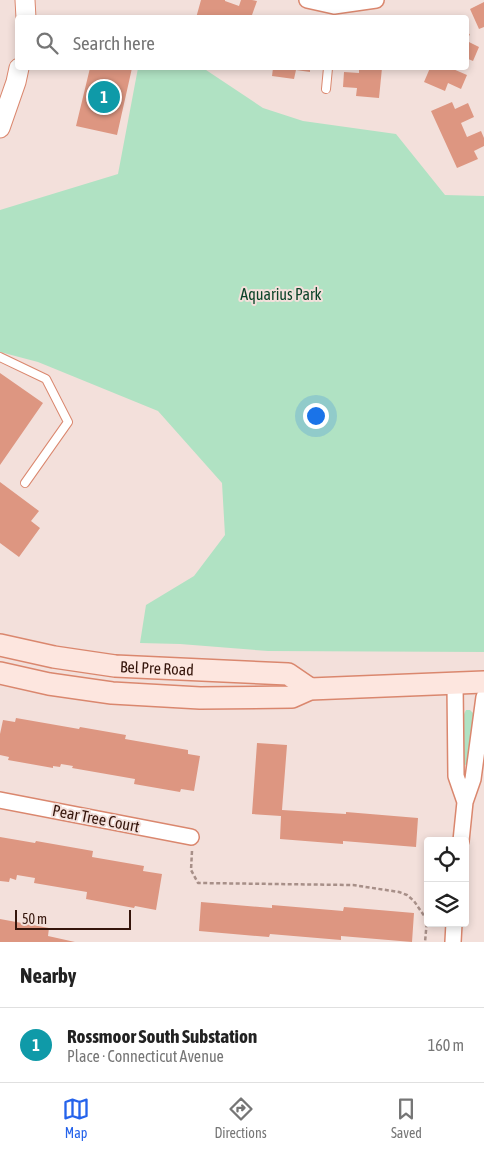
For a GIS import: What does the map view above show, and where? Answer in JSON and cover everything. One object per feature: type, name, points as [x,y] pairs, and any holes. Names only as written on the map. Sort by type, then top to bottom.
[{"type":"main road","name":"Bel Pre Road","points":[[0,645],[54,657],[115,666],[288,674],[310,689]]},
{"type":"main road","name":"Bel Pre Road","points":[[0,673],[49,684],[112,694],[190,698],[292,697],[310,689],[484,682]]},
{"type":"street","points":[[25,0],[26,15]]},
{"type":"street","points":[[307,0],[334,9],[376,0]]},
{"type":"street","points":[[0,128],[19,70]]},
{"type":"street","points":[[455,684],[456,776],[465,802]]},
{"type":"street","points":[[461,837],[465,802],[473,779],[484,697]]},
{"type":"street","name":"Pear Tree Court","points":[[0,800],[190,837]]},
{"type":"street","points":[[453,942],[454,927]]},
{"type":"lane","points":[[326,89],[328,70]]},
{"type":"lane","points":[[0,357],[46,379],[68,422],[25,483]]},
{"type":"path","points":[[190,837],[192,846],[191,870],[198,883],[352,886],[399,892],[407,895],[414,901],[427,920],[425,942]]},
{"type":"green space","name":"Aquarius Park","points":[[138,70],[206,70],[263,108],[303,121],[396,134],[445,195],[484,196],[484,652],[268,651],[140,643],[146,605],[194,576],[225,535],[222,483],[158,411],[38,362],[0,352],[0,210],[118,174]]},
{"type":"green space","points":[[466,710],[470,710],[475,715],[467,764],[465,765],[462,764],[461,736],[462,721]]},
{"type":"building","points":[[201,0],[225,0],[239,6],[241,0],[257,1],[252,15],[197,15]]},
{"type":"building","points":[[484,2],[484,27],[479,29],[470,9]]},
{"type":"building","points":[[469,42],[479,47],[473,61],[469,59]]},
{"type":"building","points":[[90,70],[132,70],[117,135],[76,126]]},
{"type":"building","points":[[273,70],[296,70],[294,79],[272,76]]},
{"type":"building","points":[[359,70],[382,70],[379,98],[356,96],[357,88],[343,87],[344,72],[359,73]]},
{"type":"building","points":[[429,70],[455,70],[467,75],[461,89],[448,83],[445,91],[424,82]]},
{"type":"building","points":[[452,102],[455,109],[468,103],[474,117],[461,123],[467,137],[481,131],[484,138],[484,146],[474,151],[478,159],[457,168],[431,111]]},
{"type":"building","points":[[0,373],[43,403],[0,465]]},
{"type":"building","points":[[0,482],[39,511],[31,521],[40,528],[19,557],[0,543]]},
{"type":"building","points":[[16,718],[126,735],[125,739],[188,750],[188,754],[200,756],[194,791],[181,789],[180,792],[134,784],[135,779],[72,768],[73,766],[61,764],[60,767],[53,766],[53,768],[8,760],[9,757],[0,755],[0,734],[3,720],[15,722]]},
{"type":"building","points":[[257,743],[287,745],[282,810],[346,814],[346,812],[418,818],[416,847],[343,841],[343,844],[280,839],[281,816],[252,814]]},
{"type":"building","points":[[0,837],[93,851],[92,857],[144,866],[143,871],[162,874],[156,910],[86,899],[87,892],[34,883],[35,878],[17,875],[16,880],[10,878],[9,882],[0,881]]},
{"type":"building","points":[[201,902],[343,911],[344,907],[414,913],[412,942],[341,936],[341,940],[270,934],[269,937],[199,931]]},
{"type":"building","points":[[0,919],[49,928],[48,936],[75,942],[0,942]]},
{"type":"place","name":"Rossmoor South Substation","points":[[104,97]]}]
